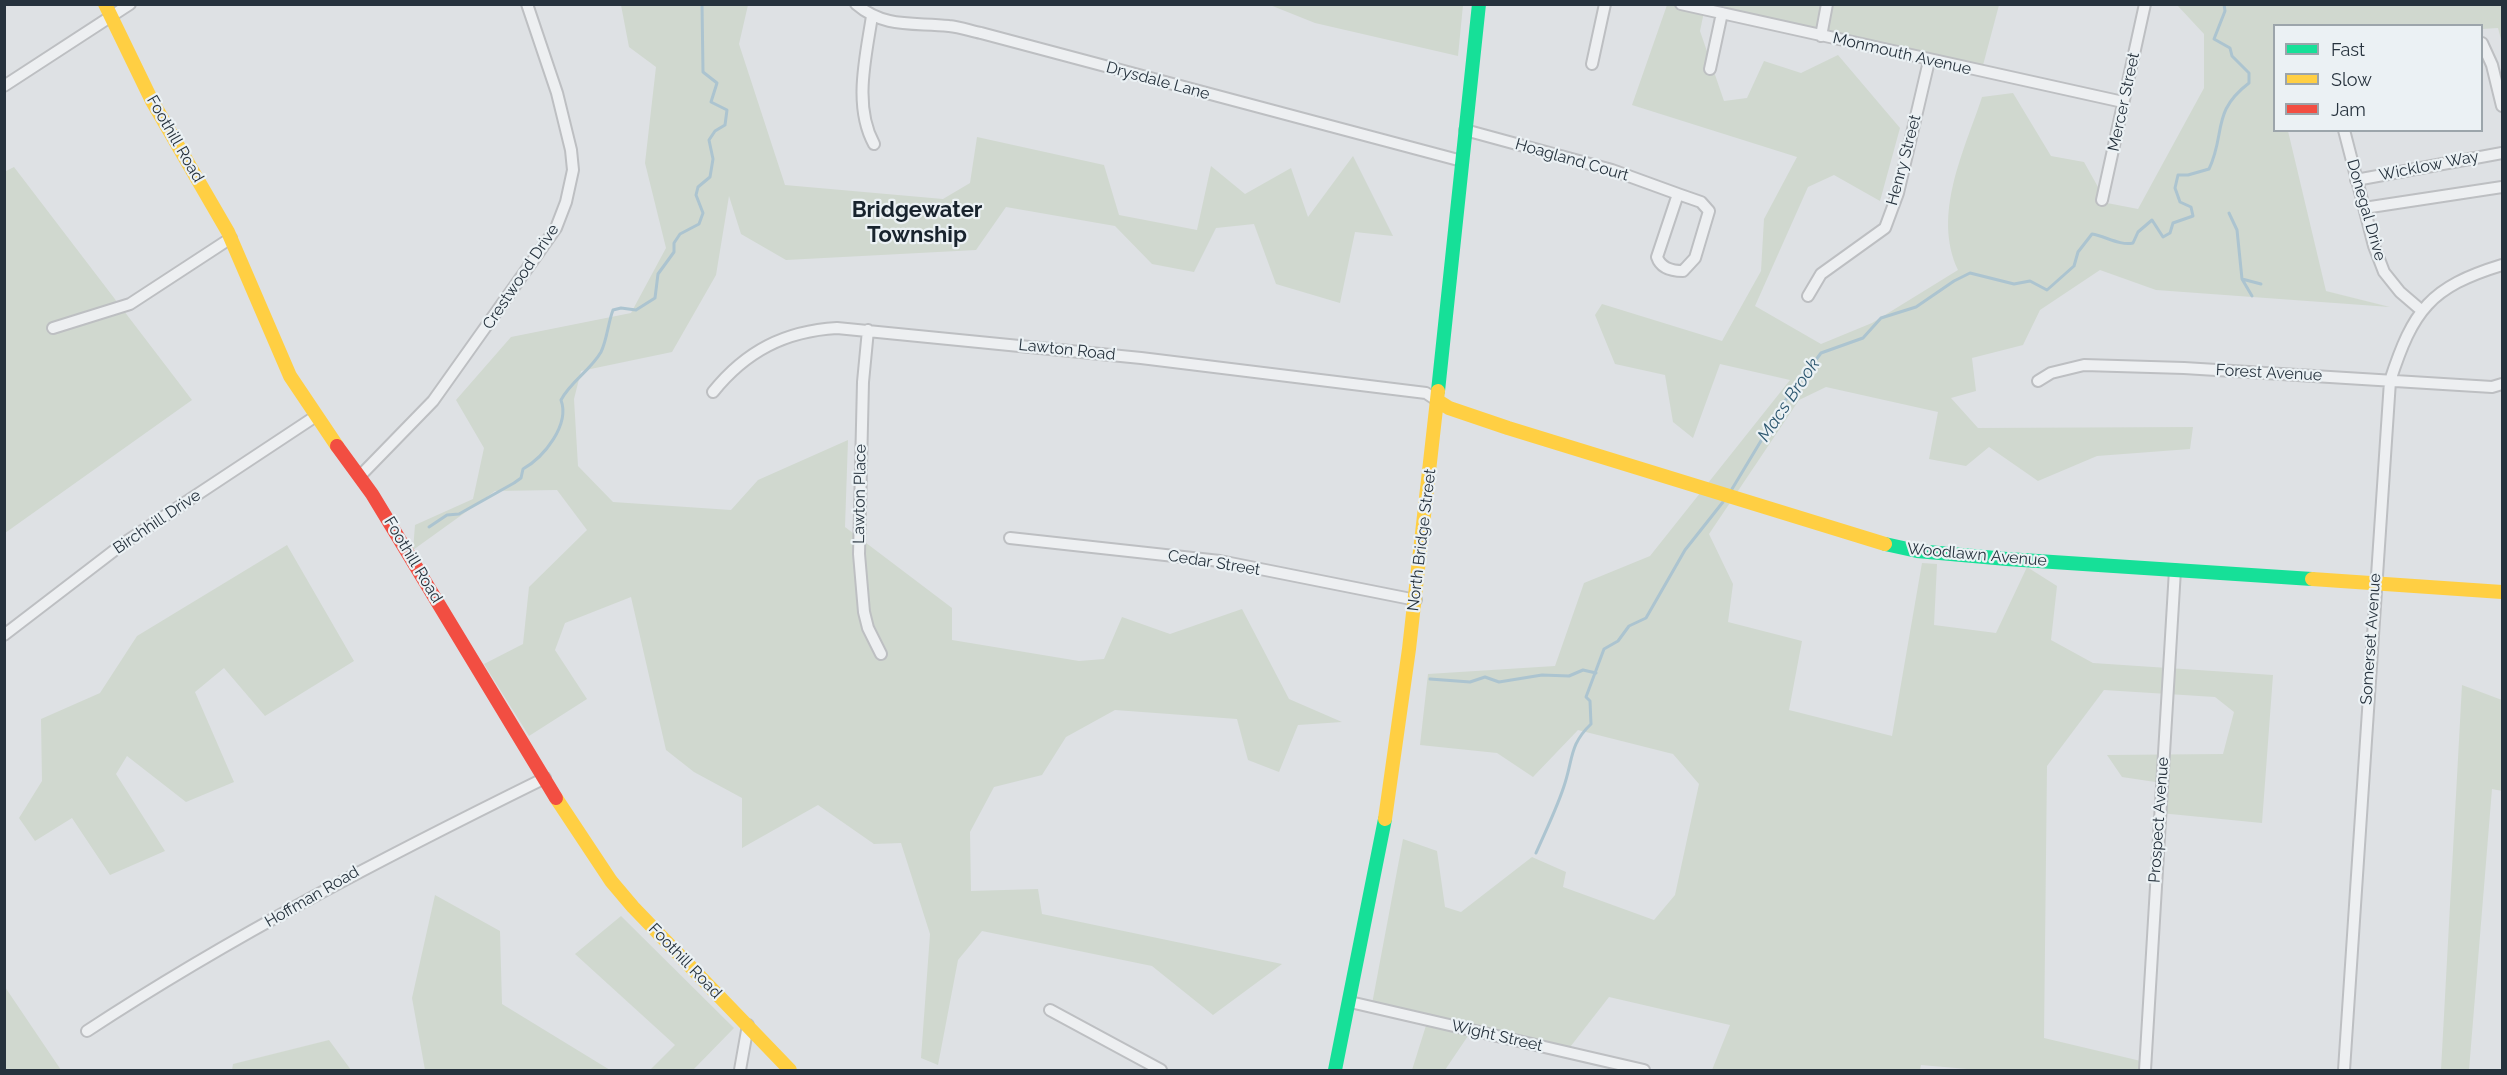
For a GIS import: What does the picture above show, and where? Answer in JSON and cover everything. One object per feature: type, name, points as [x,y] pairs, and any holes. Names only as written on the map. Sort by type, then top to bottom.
[{"type":"street","points":[[4,86],[108,10],[130,4]]},
{"type":"street","name":"Crestwood Drive","points":[[360,476],[406,430],[450,378],[556,228],[566,202],[573,170],[571,150],[556,93],[527,4]]},
{"type":"street","name":"Drysdale Lane","points":[[856,4],[872,16],[904,25],[950,26],[981,33],[1462,161]]},
{"type":"street","name":"North Bridge Street","points":[[1335,1071],[1387,806],[1416,600],[1479,4]]},
{"type":"street","points":[[1592,64],[1605,4]]},
{"type":"street","name":"Monmouth Avenue","points":[[1681,4],[1929,61],[2123,102]]},
{"type":"street","points":[[1821,36],[1827,4]]},
{"type":"street","name":"Mercer Street","points":[[2102,200],[2145,4]]},
{"type":"street","name":"Foothill Road","points":[[108,10],[152,101],[231,238],[290,376],[360,476],[611,882],[790,1071]]},
{"type":"street","points":[[1710,69],[1722,13]]},
{"type":"street","points":[[872,16],[863,82],[863,102],[868,132],[874,144]]},
{"type":"street","points":[[2483,47],[2492,65],[2502,106]]},
{"type":"street","name":"Henry Street","points":[[1808,296],[1821,274],[1885,228],[1898,193],[1929,61]]},
{"type":"street","name":"Hoagland Court","points":[[1465,130],[1611,170],[1701,202],[1709,211],[1695,258],[1683,271],[1665,267],[1659,263],[1657,257],[1678,194]]},
{"type":"street","name":"Donegal Drive","points":[[2344,132],[2356,180],[2384,272],[2400,292],[2421,310]]},
{"type":"street","name":"Wicklow Way","points":[[2356,180],[2502,153]]},
{"type":"street","name":"Wicklow Way","points":[[2364,208],[2502,187]]},
{"type":"street","points":[[53,328],[130,304],[231,238]]},
{"type":"street","name":"Somerset Avenue","points":[[2344,1071],[2390,381],[2399,352],[2421,310],[2432,298],[2471,274],[2502,265]]},
{"type":"street","name":"Lawton Road","points":[[713,392],[727,374],[778,339],[818,329],[868,330],[1177,362],[1426,393],[1438,401]]},
{"type":"street","name":"Lawton Place","points":[[868,330],[863,382],[859,554],[864,612],[868,628],[881,654]]},
{"type":"street","name":"Forest Avenue","points":[[2038,381],[2052,373],[2084,365],[2492,387],[2502,384]]},
{"type":"street","name":"Woodlawn Avenue","points":[[1438,401],[1449,408],[1508,428],[1895,547],[1949,555],[2502,592]]},
{"type":"street","name":"Birchhill Drive","points":[[4,635],[124,543],[316,416]]},
{"type":"street","name":"Cedar Street","points":[[1010,538],[1220,561],[1416,600]]},
{"type":"street","name":"Prospect Avenue","points":[[2145,1071],[2175,570]]},
{"type":"street","name":"Hoffman Road","points":[[87,1031],[139,997],[369,865],[545,778]]},
{"type":"street","name":"Wight Street","points":[[1350,1002],[1644,1071]]},
{"type":"street","points":[[1050,1010],[1161,1071]]},
{"type":"street","points":[[740,1071],[748,1025]]},
{"type":"shaded area","points":[[621,5],[748,5],[739,44],[785,185],[943,199],[970,183],[977,137],[1104,165],[1119,215],[1197,230],[1211,166],[1245,194],[1291,168],[1308,217],[1353,156],[1393,236],[1355,232],[1340,303],[1276,284],[1254,224],[1216,228],[1194,272],[1152,264],[1115,226],[1006,207],[976,250],[786,260],[741,234],[729,196],[716,275],[672,352],[581,371],[574,399],[578,466],[613,502],[731,510],[758,480],[848,440],[845,527],[952,608],[952,640],[1079,661],[1104,659],[1122,617],[1170,634],[1242,609],[1289,699],[1342,722],[1298,725],[1279,772],[1248,760],[1237,719],[1115,710],[1066,737],[1042,775],[994,787],[970,832],[971,891],[1038,889],[1042,914],[1282,964],[1213,1015],[1152,966],[982,931],[958,960],[938,1065],[921,1058],[930,934],[901,843],[874,844],[818,805],[742,848],[742,798],[694,772],[666,750],[631,597],[565,623],[555,650],[587,699],[529,736],[484,664],[523,644],[529,587],[587,530],[557,490],[495,491],[413,550],[415,525],[473,499],[484,448],[456,400],[511,337],[631,313],[666,248],[645,163],[656,67],[629,47]]},
{"type":"shaded area","points":[[1270,5],[1463,5],[1458,56],[1315,23]]},
{"type":"shaded area","points":[[1667,5],[1999,5],[1982,69],[1705,7],[1700,31],[1724,101],[1747,98],[1764,61],[1801,73],[1838,55],[1900,128],[1880,201],[1834,175],[1808,187],[1755,306],[1821,344],[1872,323],[1958,270],[1951,249],[1948,227],[1949,205],[1960,161],[1982,97],[2013,93],[2051,156],[2084,162],[2107,203],[2138,209],[2204,88],[2204,34],[2177,5],[2502,5],[2502,43],[2498,28],[2483,29],[2483,24],[2273,24],[2273,132],[2288,132],[2326,291],[2390,307],[2156,290],[2100,270],[2040,310],[2023,345],[1972,358],[1976,391],[1951,398],[1978,428],[2193,427],[2190,449],[2097,456],[2038,481],[1989,447],[1966,466],[1929,459],[1938,412],[1826,387],[1799,400],[1709,534],[1733,584],[1728,622],[1802,641],[1789,710],[1892,736],[1922,563],[1937,564],[1934,625],[1996,633],[2027,567],[2057,586],[2051,640],[2093,663],[2273,675],[2262,823],[2160,813],[2162,783],[2122,777],[2107,755],[2223,754],[2234,712],[2215,697],[2104,690],[2047,766],[2044,1038],[2145,1062],[2144,1070],[1979,1070],[1921,1065],[1920,1070],[1712,1070],[1730,1025],[1609,997],[1567,1051],[1474,1027],[1445,1070],[1412,1070],[1429,1016],[1372,1004],[1403,839],[1437,851],[1445,907],[1461,912],[1532,857],[1566,872],[1563,887],[1654,920],[1675,895],[1699,784],[1673,754],[1578,730],[1533,777],[1497,753],[1420,745],[1428,674],[1555,666],[1584,583],[1650,556],[1790,380],[1720,364],[1693,438],[1673,422],[1665,375],[1615,364],[1595,315],[1602,304],[1722,341],[1761,271],[1764,219],[1797,157],[1632,105]]},
{"type":"shaded area","points":[[14,167],[192,400],[5,533],[4,172]]},
{"type":"shaded area","points":[[287,545],[354,661],[265,716],[224,668],[195,692],[234,782],[186,802],[127,756],[116,774],[165,851],[110,875],[72,818],[35,841],[19,818],[42,781],[41,719],[100,693],[137,636]]},
{"type":"shaded area","points":[[2462,685],[2502,700],[2502,791],[2492,789],[2469,1070],[2441,1070]]},
{"type":"shaded area","points":[[435,895],[500,931],[502,1004],[610,1070],[425,1070],[412,998]]},
{"type":"shaded area","points":[[621,916],[734,1028],[693,1070],[650,1070],[675,1045],[575,954]]},
{"type":"shaded area","points":[[5,987],[61,1070],[5,1070]]},
{"type":"shaded area","points":[[329,1040],[351,1070],[232,1070],[233,1064]]},
{"type":"waterway","points":[[429,527],[447,515],[459,514],[521,478],[523,469],[539,457],[558,430],[562,420],[561,400],[601,352],[613,310],[621,308],[636,310],[655,298],[658,274],[674,252],[674,243],[680,234],[699,224],[703,213],[696,195],[698,187],[710,177],[713,159],[709,140],[715,131],[725,125],[727,110],[711,102],[717,83],[703,72],[702,4]]},
{"type":"waterway","name":"Macs Brook","points":[[1732,489],[1785,401],[1821,353],[1863,338],[1881,318],[1916,307],[1970,273],[2014,284],[2030,281],[2047,290],[2074,266],[2078,252],[2092,234],[2128,244],[2133,243],[2138,232],[2152,220],[2163,237],[2170,233],[2173,223],[2193,216],[2191,207],[2180,202],[2175,188],[2178,175],[2188,175],[2209,169],[2224,113],[2237,94],[2249,83],[2249,73],[2232,56],[2230,48],[2214,39],[2225,11],[2224,4]]},
{"type":"waterway","points":[[2229,213],[2237,230],[2242,279],[2252,296]]},
{"type":"waterway","points":[[2242,279],[2261,284]]},
{"type":"waterway","name":"Macs Brook","points":[[1536,853],[1562,792],[1573,752],[1579,738],[1591,724],[1590,701],[1586,697],[1604,649],[1618,641],[1629,626],[1646,618],[1685,550],[1723,502]]},
{"type":"waterway","points":[[1430,679],[1470,682],[1485,677],[1499,682],[1542,675],[1569,676],[1583,670],[1596,673]]},
{"type":"traffic: fast","points":[[1438,391],[1479,4]]},
{"type":"traffic: fast","points":[[1885,544],[1917,551],[2007,559],[2312,579]]},
{"type":"traffic: fast","points":[[1335,1070],[1385,819]]},
{"type":"traffic: slow","points":[[105,4],[152,101],[228,232],[290,376],[337,446]]},
{"type":"traffic: slow","points":[[1385,819],[1409,649],[1438,391]]},
{"type":"traffic: slow","points":[[1438,401],[1449,408],[1508,428],[1885,544]]},
{"type":"traffic: slow","points":[[2312,579],[2502,592]]},
{"type":"traffic: slow","points":[[556,798],[611,881],[633,907],[790,1070]]},
{"type":"traffic: jam","points":[[337,446],[372,494],[556,798]]},
{"type":"district","name":"Bridgewater Township","points":[[917,222]]}]
